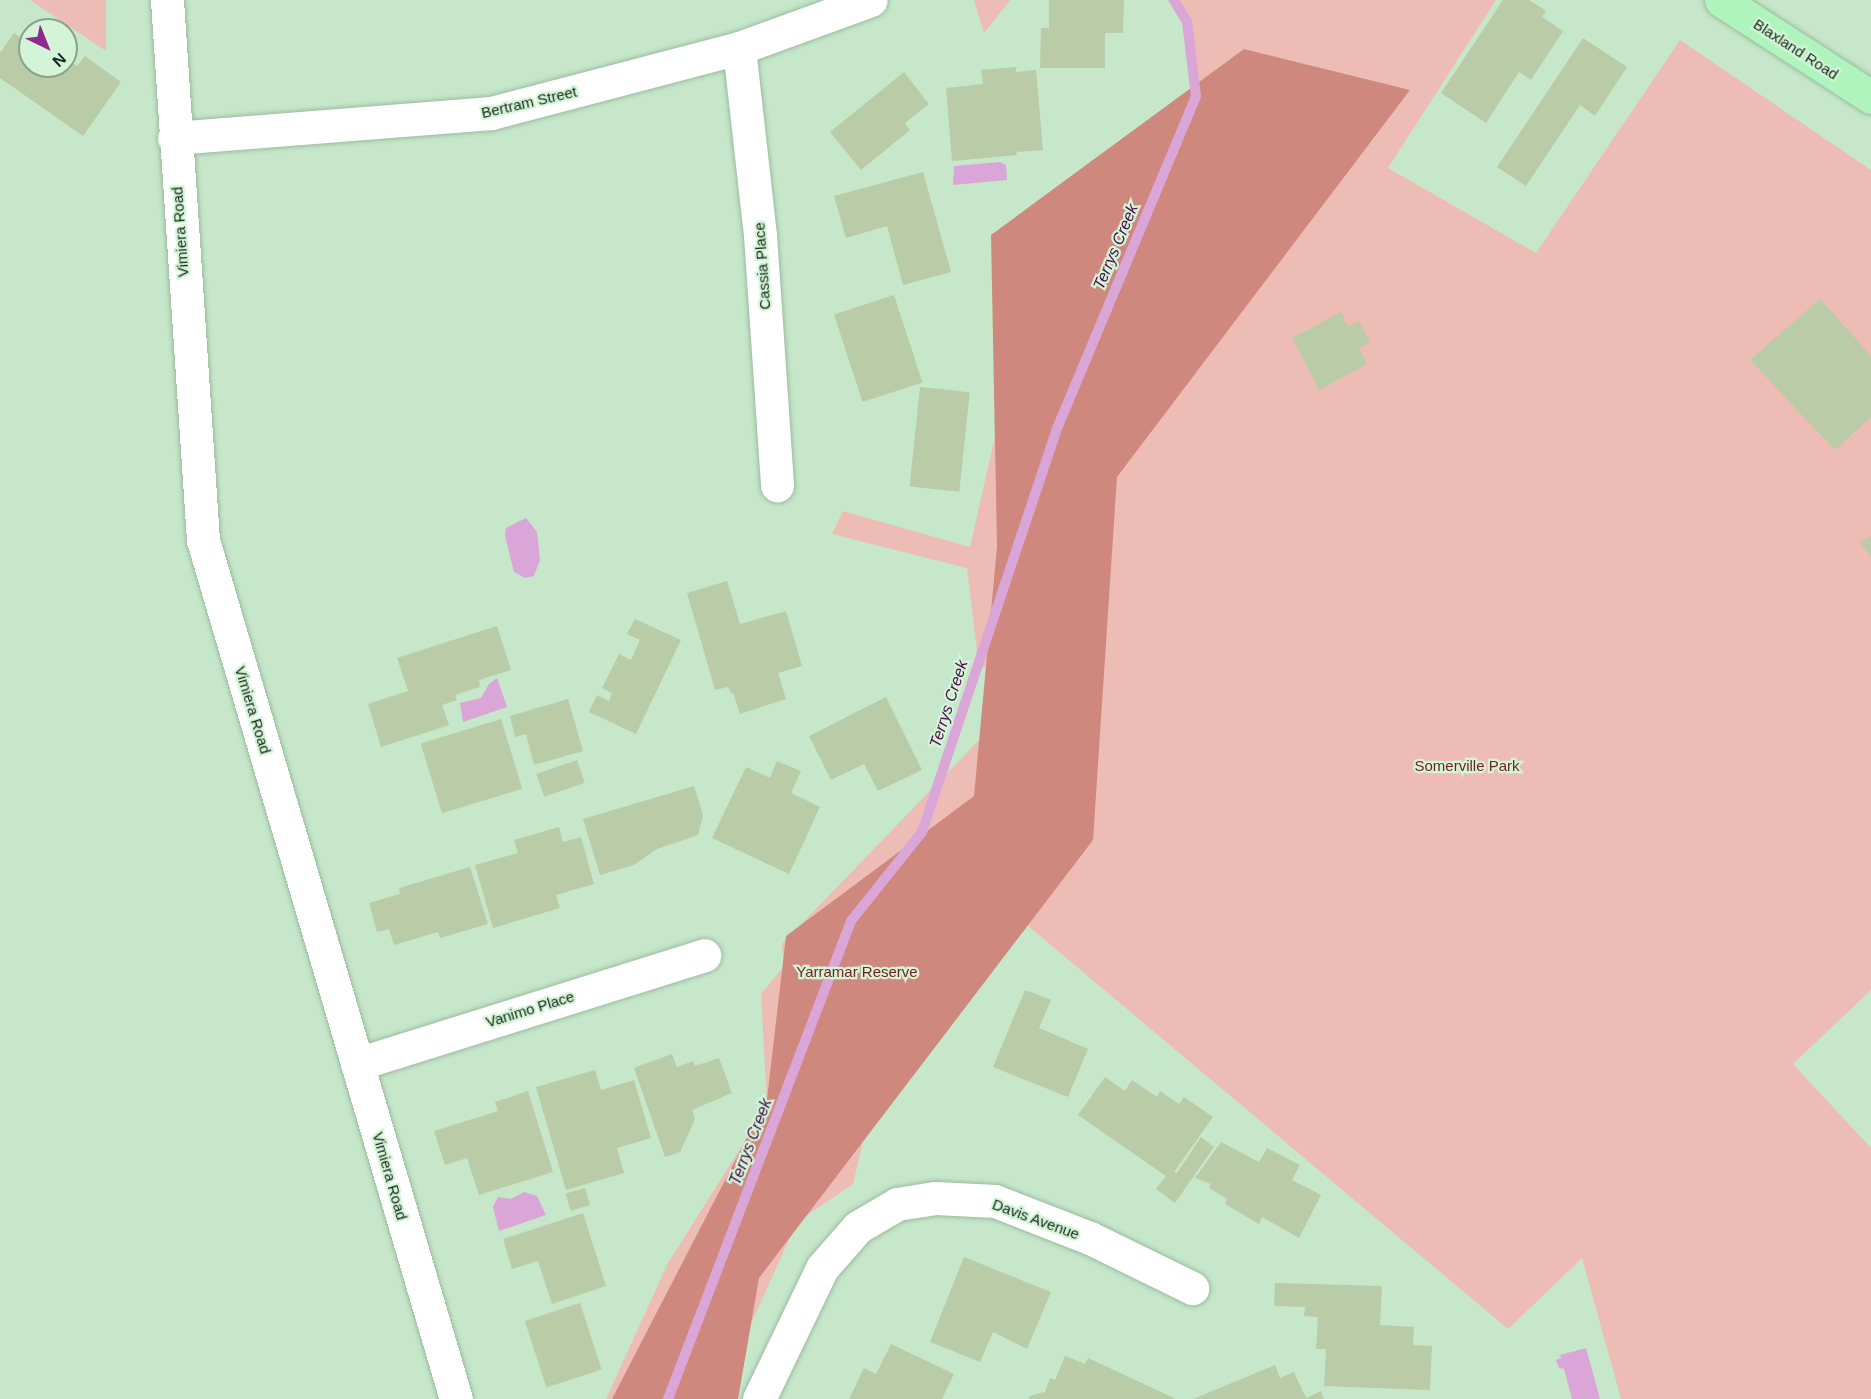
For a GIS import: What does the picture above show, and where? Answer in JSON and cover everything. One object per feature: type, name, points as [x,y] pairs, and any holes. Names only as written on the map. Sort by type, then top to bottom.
[{"type":"main road","name":"Blaxland Road","points":[[1721,0],[1871,98]]},
{"type":"street","name":"Vimiera Road","points":[[166,0],[203,540],[456,1399]]},
{"type":"street","name":"Bertram Street","points":[[174,138],[490,113],[740,48],[871,0]]},
{"type":"street","name":"Cassia Place","points":[[740,48],[760,235],[777,485]]},
{"type":"street","name":"Vanimo Place","points":[[357,1064],[704,955]]},
{"type":"street","name":"Davis Avenue","points":[[759,1399],[822,1268],[858,1227],[897,1204],[936,1198],[995,1201],[1090,1238],[1192,1288]]},
{"type":"green space","points":[[30,0],[106,0],[106,51],[78,32],[78,18],[57,18]]},
{"type":"green space","points":[[974,0],[1010,0],[984,33]]},
{"type":"green space","name":"Somerville Park","points":[[1174,0],[1496,0],[1388,168],[1536,253],[1680,40],[1871,170],[1871,990],[1793,1064],[1871,1148],[1871,1399],[1621,1399],[1582,1258],[1508,1329],[990,894],[878,1077],[853,1184],[797,1222],[717,1399],[606,1399],[668,1263],[767,1106],[761,994],[784,966],[782,944],[1012,706],[1001,665],[979,668],[967,568],[832,534],[843,511],[970,547],[1016,344],[1196,96],[1187,22]]},
{"type":"green space","name":"Yarramar Reserve","points":[[1244,49],[1410,90],[1117,477],[1093,840],[759,1278],[738,1399],[612,1399],[767,1099],[786,936],[974,796],[997,547],[991,235]]},
{"type":"shaded area","points":[[1000,162],[1006,165],[1007,180],[953,185],[954,166]]},
{"type":"shaded area","points":[[526,518],[537,532],[540,560],[534,576],[525,578],[514,572],[505,536],[506,528]]},
{"type":"shaded area","points":[[497,678],[507,707],[463,722],[460,703],[481,698],[489,684]]},
{"type":"shaded area","points":[[524,1192],[537,1196],[546,1215],[499,1231],[493,1207],[498,1197],[511,1199]]},
{"type":"shaded area","points":[[1586,1348],[1600,1399],[1572,1399],[1564,1369],[1559,1368],[1556,1360],[1561,1358],[1560,1355]]},
{"type":"building","points":[[1049,0],[1124,0],[1123,33],[1105,33],[1105,68],[1040,68],[1041,28],[1049,28]]},
{"type":"building","points":[[1503,0],[1529,0],[1546,11],[1542,17],[1563,31],[1531,80],[1519,72],[1486,123],[1441,93]]},
{"type":"building","points":[[14,33],[18,36],[18,78],[78,78],[78,65],[85,56],[121,82],[83,136],[0,78],[0,53]]},
{"type":"building","points":[[1583,38],[1627,67],[1595,116],[1580,105],[1526,186],[1497,167]]},
{"type":"building","points":[[1016,67],[1016,72],[1036,70],[1043,150],[1016,152],[1017,155],[952,161],[946,88],[983,84],[981,70]]},
{"type":"building","points":[[904,72],[929,104],[905,123],[910,130],[861,170],[830,132]]},
{"type":"building","points":[[923,172],[951,272],[903,285],[887,226],[846,238],[834,196]]},
{"type":"building","points":[[894,295],[922,382],[863,402],[834,314]]},
{"type":"building","points":[[1820,299],[1871,356],[1871,417],[1835,450],[1750,360]]},
{"type":"building","points":[[1341,312],[1348,327],[1359,321],[1370,342],[1359,348],[1367,364],[1319,390],[1292,338]]},
{"type":"building","points":[[920,387],[970,392],[959,492],[910,486]]},
{"type":"building","points":[[1871,535],[1871,557],[1860,543]]},
{"type":"building","points":[[727,581],[740,624],[786,611],[802,666],[778,673],[786,699],[740,714],[733,693],[731,694],[728,687],[715,690],[687,593]]},
{"type":"building","points":[[635,619],[681,640],[636,734],[589,712],[597,695],[609,701],[612,693],[602,688],[619,654],[631,660],[640,640],[627,634]]},
{"type":"building","points":[[497,626],[511,670],[479,680],[480,687],[455,695],[457,700],[442,705],[449,725],[381,747],[368,704],[408,691],[397,658]]},
{"type":"building","points":[[886,697],[922,770],[878,791],[864,764],[831,780],[809,736]]},
{"type":"building","points":[[568,699],[583,751],[534,765],[526,734],[515,737],[510,716]]},
{"type":"building","points":[[501,719],[522,789],[442,813],[421,744]]},
{"type":"building","points":[[577,760],[585,783],[544,797],[536,774]]},
{"type":"building","points":[[777,761],[801,771],[791,793],[820,807],[789,874],[712,838],[746,767],[770,778]]},
{"type":"building","points":[[694,786],[703,815],[698,835],[657,849],[634,865],[600,875],[583,819]]},
{"type":"building","points":[[559,827],[563,842],[581,837],[594,884],[556,895],[560,908],[493,928],[475,865],[518,853],[514,840]]},
{"type":"building","points":[[470,867],[488,924],[440,938],[438,932],[394,945],[389,929],[377,932],[369,903],[400,894],[399,888]]},
{"type":"building","points":[[1025,990],[1051,1000],[1039,1028],[1088,1049],[1068,1097],[993,1067]]},
{"type":"building","points":[[672,1054],[677,1067],[693,1061],[695,1066],[719,1058],[732,1093],[692,1110],[695,1119],[680,1152],[665,1157],[634,1068]]},
{"type":"building","points":[[595,1070],[601,1090],[634,1080],[651,1138],[617,1148],[624,1173],[566,1190],[536,1087]]},
{"type":"building","points":[[1105,1077],[1125,1091],[1132,1080],[1157,1097],[1160,1091],[1179,1104],[1184,1097],[1213,1117],[1174,1172],[1177,1173],[1201,1137],[1214,1147],[1175,1203],[1156,1189],[1166,1176],[1078,1115]]},
{"type":"building","points":[[528,1091],[553,1172],[479,1195],[467,1158],[445,1165],[434,1131],[498,1111],[495,1102]]},
{"type":"building","points":[[1221,1142],[1259,1162],[1267,1148],[1300,1165],[1292,1180],[1321,1195],[1299,1238],[1262,1217],[1259,1224],[1225,1204],[1227,1199],[1209,1188],[1211,1184],[1195,1178]]},
{"type":"building","points":[[585,1188],[590,1205],[571,1211],[566,1194]]},
{"type":"building","points":[[583,1213],[606,1286],[552,1304],[538,1261],[512,1269],[503,1239]]},
{"type":"building","points":[[964,1257],[1051,1292],[1027,1349],[993,1332],[980,1362],[930,1342]]},
{"type":"building","points":[[1275,1283],[1382,1286],[1380,1325],[1414,1327],[1413,1345],[1432,1346],[1430,1390],[1324,1386],[1326,1349],[1316,1349],[1318,1317],[1304,1316],[1305,1307],[1274,1306]]},
{"type":"building","points":[[580,1303],[602,1370],[546,1387],[525,1321]]},
{"type":"building","points":[[891,1344],[954,1374],[942,1399],[849,1399],[864,1368],[876,1374]]},
{"type":"building","points":[[1065,1356],[1085,1364],[1088,1358],[1176,1399],[1029,1399],[1030,1396],[1045,1392],[1050,1378],[1055,1380]]},
{"type":"building","points":[[1275,1365],[1280,1378],[1294,1372],[1306,1398],[1321,1391],[1324,1399],[1193,1399]]},
{"type":"waterway","name":"Terrys Creek","points":[[668,1399],[851,921],[922,832],[1056,431],[1196,96],[1187,22],[1174,0]]}]
